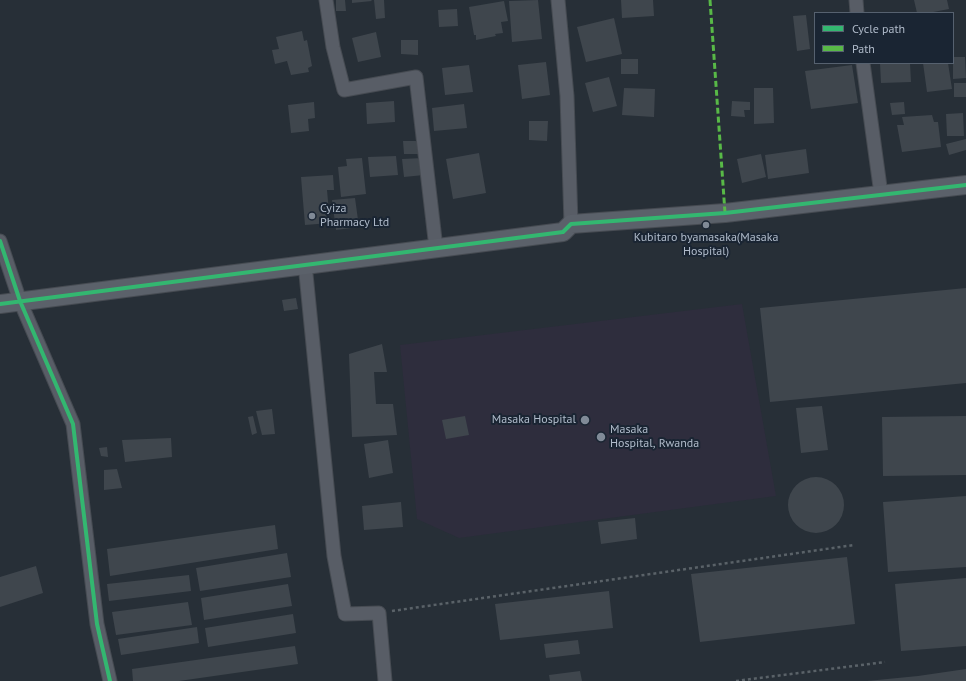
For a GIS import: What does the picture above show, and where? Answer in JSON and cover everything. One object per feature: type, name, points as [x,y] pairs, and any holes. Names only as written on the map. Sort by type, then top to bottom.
[{"type":"street","points":[[326,0],[333,48],[344,90],[416,77],[436,248]]},
{"type":"street","points":[[558,0],[567,96],[571,224]]},
{"type":"street","points":[[856,0],[857,12]]},
{"type":"street","points":[[863,64],[881,194]]},
{"type":"street","points":[[0,304],[563,232],[571,224],[725,213],[966,185]]},
{"type":"street","points":[[0,241],[20,301],[74,424],[97,624],[110,681]]},
{"type":"street","points":[[305,264],[334,556],[345,614],[379,613],[385,681]]},
{"type":"path","points":[[379,613],[854,545]]},
{"type":"path","points":[[736,681],[885,662]]},
{"type":"shaded area","name":"Masaka Hospital","points":[[742,304],[776,496],[459,538],[417,519],[400,345]]},
{"type":"building","points":[[336,0],[345,0],[346,11],[336,11]]},
{"type":"building","points":[[352,0],[371,0],[372,1],[352,3]]},
{"type":"building","points":[[374,0],[384,0],[385,18],[376,19]]},
{"type":"building","points":[[538,0],[542,39],[512,42],[509,1]]},
{"type":"building","points":[[621,0],[653,0],[654,16],[622,18]]},
{"type":"building","points":[[914,0],[947,0],[949,9],[933,12],[917,12]]},
{"type":"building","points":[[504,1],[508,21],[501,22],[503,33],[476,40],[469,7]]},
{"type":"building","points":[[457,9],[458,26],[439,27],[438,10]]},
{"type":"building","points":[[806,15],[810,49],[797,51],[793,16]]},
{"type":"building","points":[[614,18],[622,54],[586,62],[577,27]]},
{"type":"building","points":[[302,31],[304,41],[307,40],[312,66],[308,68],[309,72],[291,75],[287,61],[275,64],[272,50],[279,49],[276,37]]},
{"type":"building","points":[[376,32],[381,57],[358,62],[352,38]]},
{"type":"building","points":[[401,40],[418,40],[418,55],[401,54]]},
{"type":"building","points":[[954,57],[965,57],[966,78],[953,79]]},
{"type":"building","points":[[621,59],[638,59],[638,74],[621,74]]},
{"type":"building","points":[[546,62],[550,95],[522,99],[518,65]]},
{"type":"building","points":[[880,64],[910,64],[911,82],[881,83]]},
{"type":"building","points":[[923,64],[948,64],[952,89],[927,92]]},
{"type":"building","points":[[469,65],[473,92],[445,95],[442,68]]},
{"type":"building","points":[[852,65],[858,103],[811,109],[805,71]]},
{"type":"building","points":[[609,77],[617,106],[593,112],[585,83]]},
{"type":"building","points":[[954,83],[966,83],[966,97],[954,97]]},
{"type":"building","points":[[624,88],[655,89],[654,117],[622,115]]},
{"type":"building","points":[[754,88],[773,88],[774,123],[754,124]]},
{"type":"building","points":[[394,101],[395,122],[367,124],[366,103]]},
{"type":"building","points":[[732,101],[750,102],[750,110],[744,110],[745,117],[731,116]]},
{"type":"building","points":[[314,102],[315,118],[308,119],[309,131],[291,133],[288,105]]},
{"type":"building","points":[[904,102],[905,114],[892,115],[890,103]]},
{"type":"building","points":[[464,104],[467,128],[434,131],[432,108]]},
{"type":"building","points":[[963,113],[964,136],[947,136],[946,114]]},
{"type":"building","points":[[932,115],[934,122],[938,122],[941,147],[902,152],[897,125],[904,125],[902,117]]},
{"type":"building","points":[[529,121],[548,121],[547,141],[529,140]]},
{"type":"building","points":[[966,139],[966,150],[949,155],[946,144]]},
{"type":"building","points":[[403,141],[419,141],[420,154],[404,154]]},
{"type":"building","points":[[806,149],[809,173],[768,179],[765,155]]},
{"type":"building","points":[[479,153],[486,193],[453,199],[446,159]]},
{"type":"building","points":[[761,154],[766,177],[742,183],[737,159]]},
{"type":"building","points":[[396,156],[398,175],[370,177],[368,157]]},
{"type":"building","points":[[362,158],[366,194],[341,197],[338,167],[347,166],[346,159]]},
{"type":"building","points":[[423,158],[424,175],[404,177],[402,159]]},
{"type":"building","points":[[333,175],[334,190],[327,190],[330,223],[305,225],[301,177]]},
{"type":"building","points":[[355,198],[359,227],[336,230],[332,200]]},
{"type":"building","points":[[966,288],[966,383],[770,402],[760,308]]},
{"type":"building","points":[[296,298],[298,309],[284,311],[282,300]]},
{"type":"building","points":[[382,344],[387,372],[374,372],[376,404],[393,404],[397,435],[352,437],[349,354]]},
{"type":"building","points":[[822,406],[828,450],[801,453],[796,408]]},
{"type":"building","points":[[272,409],[275,434],[262,435],[256,411]]},
{"type":"building","points":[[253,416],[257,433],[252,435],[248,417]]},
{"type":"building","points":[[465,416],[469,435],[446,439],[442,420]]},
{"type":"building","points":[[966,416],[966,475],[883,476],[882,417]]},
{"type":"building","points":[[171,438],[172,457],[125,462],[122,440]]},
{"type":"building","points":[[388,440],[393,473],[369,478],[364,444]]},
{"type":"building","points":[[107,447],[108,457],[101,456],[99,448]]},
{"type":"building","points":[[117,469],[122,488],[104,490],[104,470]]},
{"type":"building","points":[[816,477],[827,479],[836,485],[842,494],[844,505],[842,516],[836,525],[827,531],[816,533],[805,531],[796,525],[790,516],[788,505],[790,494],[796,485],[805,479]]},
{"type":"building","points":[[966,496],[966,567],[888,572],[883,502]]},
{"type":"building","points":[[401,502],[403,527],[364,530],[362,506]]},
{"type":"building","points":[[635,518],[637,539],[601,544],[598,522]]},
{"type":"building","points":[[275,525],[278,549],[110,576],[107,549]]},
{"type":"building","points":[[287,553],[291,577],[200,591],[196,568]]},
{"type":"building","points":[[847,557],[855,624],[700,642],[691,574]]},
{"type":"building","points":[[36,566],[43,593],[0,607],[0,577]]},
{"type":"building","points":[[189,575],[191,591],[109,601],[107,584]]},
{"type":"building","points":[[966,578],[966,646],[901,651],[895,584]]},
{"type":"building","points":[[288,584],[292,606],[204,620],[201,598]]},
{"type":"building","points":[[609,591],[613,628],[500,640],[495,604]]},
{"type":"building","points":[[188,602],[192,625],[116,635],[112,612]]},
{"type":"building","points":[[293,614],[296,633],[208,647],[205,628]]},
{"type":"building","points":[[197,627],[199,643],[121,655],[118,639]]},
{"type":"building","points":[[578,640],[580,654],[546,658],[544,644]]},
{"type":"building","points":[[295,646],[298,664],[179,681],[133,681],[132,669]]},
{"type":"building","points":[[966,669],[966,681],[867,681],[918,676]]},
{"type":"building","points":[[580,671],[582,681],[550,681],[549,675]]},
{"type":"marked path","points":[[710,0],[725,213]]},
{"type":"cycle path","points":[[0,304],[563,232],[571,224],[725,213],[966,185]]},
{"type":"cycle path","points":[[0,241],[20,301],[73,424],[97,624],[110,681]]},
{"type":"place","name":"Cyiza Pharmacy Ltd","points":[[312,216]]},
{"type":"place","name":"Kubitaro byamasaka(Masaka Hospital)","points":[[706,225]]},
{"type":"place","name":"Masaka Hospital","points":[[585,420]]},
{"type":"place","name":"Masaka Hospital, Rwanda","points":[[601,437]]}]
